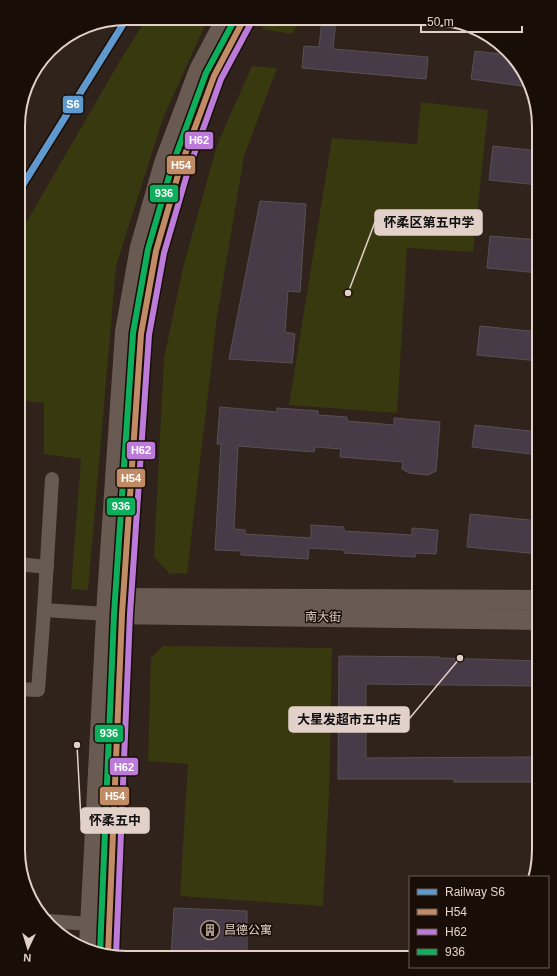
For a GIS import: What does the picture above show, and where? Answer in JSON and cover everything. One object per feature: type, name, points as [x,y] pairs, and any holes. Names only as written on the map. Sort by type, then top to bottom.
[{"type":"main road","points":[[108,949],[115,606],[125,332],[140,247],[164,163],[196,77],[223,25]]},
{"type":"main road","points":[[89,943],[115,606],[141,334],[156,251],[180,168],[214,76],[241,25]]},
{"type":"main road","name":"南大街","points":[[115,606],[532,600]]},
{"type":"main road","name":"南大街","points":[[115,606],[532,620]]},
{"type":"street","points":[[25,689],[38,690],[52,479]]},
{"type":"street","points":[[25,565],[47,567]]},
{"type":"street","points":[[44,610],[115,606]]},
{"type":"street","points":[[56,922],[90,924]]},
{"type":"shaded area","points":[[143,25],[205,25],[163,118],[116,266],[88,590],[71,589],[81,459],[44,454],[44,403],[25,401],[25,225],[121,59]]},
{"type":"shaded area","points":[[264,25],[297,25],[292,34],[262,29]]},
{"type":"shaded area","points":[[252,66],[277,68],[244,156],[217,317],[187,573],[170,574],[154,557],[164,358],[183,268],[217,145]]},
{"type":"shaded area","points":[[421,102],[488,110],[473,252],[407,248],[397,413],[289,405],[332,138],[417,144]]},
{"type":"shaded area","points":[[163,646],[332,648],[329,794],[323,906],[180,896],[188,764],[148,761],[151,658]]},
{"type":"building","points":[[321,25],[335,25],[333,49],[428,57],[426,79],[302,68],[304,46],[319,47]]},
{"type":"building","points":[[475,51],[501,54],[515,70],[524,86],[471,79]]},
{"type":"building","points":[[493,146],[532,150],[532,184],[489,180]]},
{"type":"building","points":[[260,201],[306,204],[300,292],[288,291],[285,332],[295,334],[292,363],[229,359]]},
{"type":"building","points":[[490,236],[532,239],[532,272],[487,268]]},
{"type":"building","points":[[480,326],[532,331],[532,360],[477,355]]},
{"type":"building","points":[[220,407],[277,412],[277,408],[318,411],[318,415],[347,417],[347,421],[394,425],[394,418],[440,422],[436,471],[428,475],[409,473],[402,469],[403,462],[340,457],[341,449],[315,447],[314,452],[238,446],[234,529],[245,530],[245,534],[311,538],[311,525],[344,527],[344,531],[412,535],[412,528],[438,530],[436,554],[415,553],[415,557],[344,553],[344,550],[309,548],[308,559],[241,555],[241,551],[215,550],[221,444],[217,444]]},
{"type":"building","points":[[475,425],[532,431],[532,454],[472,447]]},
{"type":"building","points":[[470,514],[532,520],[532,553],[467,547]]},
{"type":"building","points":[[339,656],[440,657],[532,661],[532,686],[366,684],[366,758],[532,757],[532,782],[454,782],[454,779],[338,779]]},
{"type":"building","name":"昌德公寓","points":[[174,908],[247,911],[247,951],[203,949],[203,951],[171,951]]},
{"type":"rail line","name":"S6","points":[[25,181],[122,25]]},
{"type":"transit line","name":"936","points":[[100,948],[114,614],[133,333],[148,249],[172,166],[206,73],[232,25]]},
{"type":"transit line","name":"H54","points":[[108,949],[122,614],[141,334],[156,251],[180,168],[214,76],[241,25]]},
{"type":"transit line","name":"H62","points":[[116,950],[130,614],[149,335],[164,253],[188,171],[221,79],[250,25]]},
{"type":"place","name":"怀柔区第五中学","points":[[348,293]]},
{"type":"place","name":"大星发超市五中店","points":[[460,658]]},
{"type":"place","name":"怀柔五中","points":[[77,745]]},
{"type":"place","name":"昌德公寓","points":[[210,930]]}]
